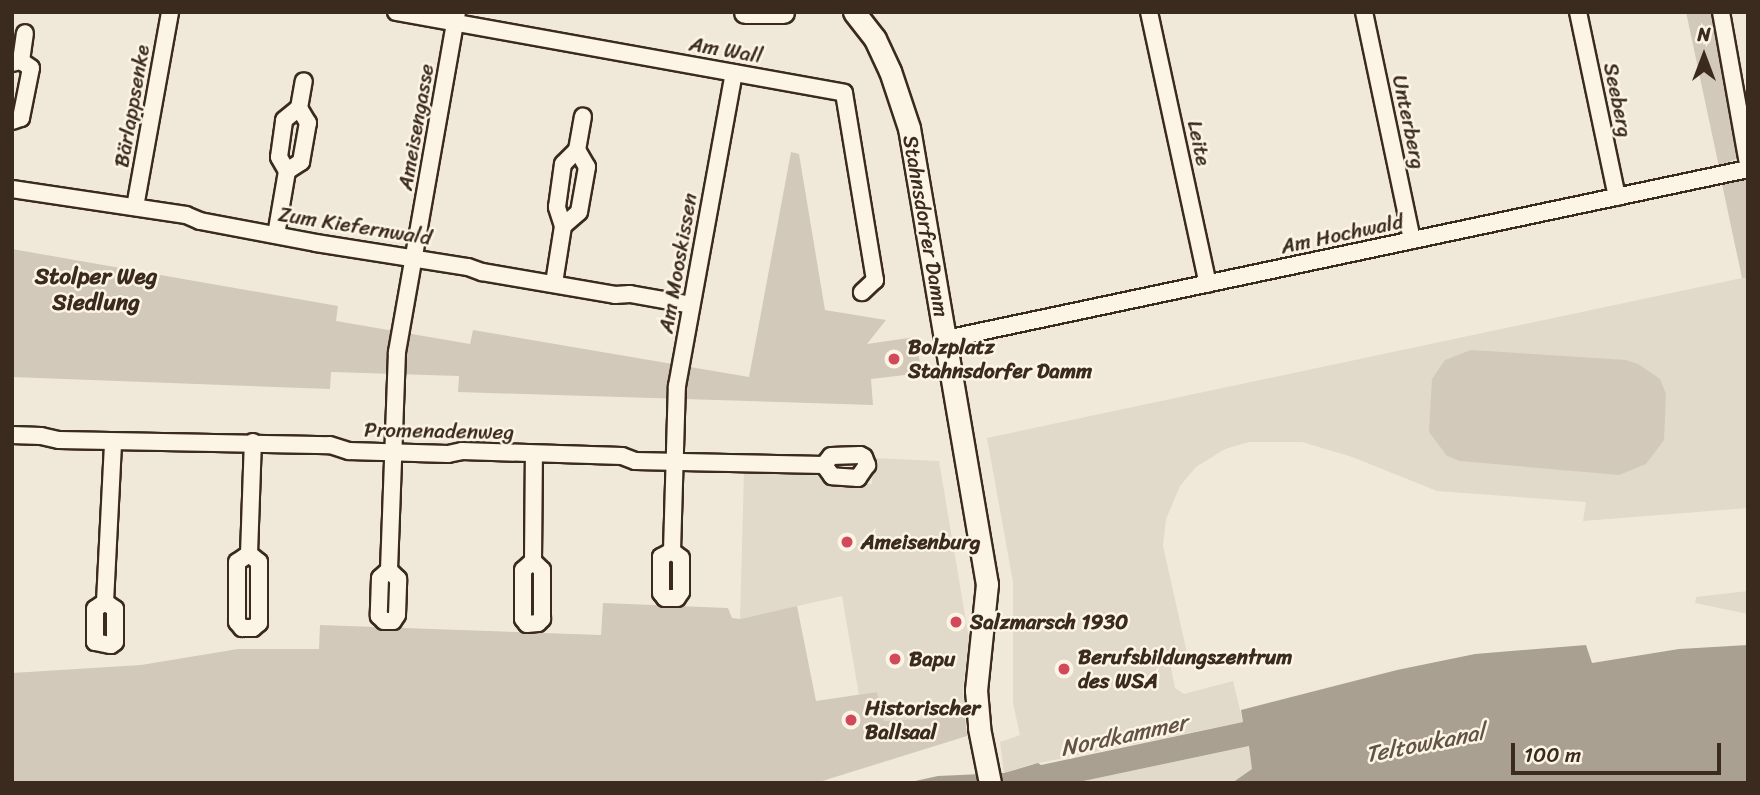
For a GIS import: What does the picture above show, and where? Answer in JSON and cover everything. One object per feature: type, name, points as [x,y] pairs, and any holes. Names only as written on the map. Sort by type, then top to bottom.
[{"type":"street","name":"Bärlappsenke","points":[[135,207],[170,12]]},
{"type":"street","name":"Am Wall","points":[[396,12],[457,17],[844,93],[875,281],[862,292]]},
{"type":"street","points":[[745,12],[783,12]]},
{"type":"street","name":"Stahnsdorfer Damm","points":[[854,12],[875,39],[890,71],[909,128],[987,584],[976,681],[977,709],[990,783]]},
{"type":"street","name":"Leite","points":[[1149,12],[1208,284]]},
{"type":"street","name":"Unterberg","points":[[1364,12],[1412,240]]},
{"type":"street","name":"Seeberg","points":[[1578,12],[1617,197]]},
{"type":"street","points":[[1721,12],[1748,163]]},
{"type":"street","name":"Ameisengasse","points":[[393,574],[392,453],[397,352],[457,17]]},
{"type":"street","points":[[12,121],[21,118],[31,68],[17,62],[25,33]]},
{"type":"street","name":"Am Mooskissen","points":[[672,551],[677,386],[734,73]]},
{"type":"street","points":[[276,235],[288,171],[279,156],[284,120],[299,108],[304,81]]},
{"type":"street","points":[[288,171],[301,162],[308,123],[299,108]]},
{"type":"street","points":[[554,283],[563,226],[557,207],[563,164],[577,150],[583,117]]},
{"type":"street","points":[[563,226],[579,212],[587,167],[577,150]]},
{"type":"street","name":"Am Hochwald","points":[[946,339],[1748,169]]},
{"type":"street","name":"Zum Kiefernwald","points":[[12,189],[135,207],[276,235],[691,304]]},
{"type":"street","name":"Promenadenweg","points":[[12,435],[113,442],[330,445],[349,451],[392,453],[622,456],[635,461],[824,465]]},
{"type":"street","points":[[110,606],[113,442]]},
{"type":"street","points":[[253,442],[254,558]]},
{"type":"street","points":[[534,454],[537,565]]},
{"type":"shaded area","points":[[1686,12],[1712,12],[1738,158],[1719,167]]},
{"type":"shaded area","points":[[791,152],[799,154],[825,310],[886,320],[867,344],[915,337],[922,373],[871,379],[873,405],[458,392],[459,376],[331,372],[330,389],[12,377],[12,249],[338,306],[336,321],[470,344],[473,330],[749,377]]},
{"type":"shaded area","points":[[1748,178],[1748,278],[1742,278],[1722,184]]},
{"type":"shaded area","points":[[1748,278],[1748,508],[1583,521],[1586,502],[1437,491],[1352,457],[1302,442],[1249,442],[1225,449],[1196,467],[1180,486],[1166,519],[1163,546],[1187,653],[1169,658],[1175,688],[1184,694],[1233,681],[1243,722],[1029,765],[1004,773],[1000,742],[1020,735],[1013,703],[1013,582],[987,438]]},
{"type":"shaded area","points":[[1471,350],[1626,360],[1638,364],[1660,379],[1666,394],[1664,440],[1646,464],[1619,475],[1460,461],[1447,456],[1429,432],[1432,379],[1445,360]]},
{"type":"shaded area","name":"Ameisenburg","points":[[873,458],[939,461],[969,639],[963,689],[965,716],[884,721],[877,692],[859,695],[842,596],[740,619],[744,471],[815,473],[823,482],[872,484]]},
{"type":"shaded area","points":[[1748,591],[1748,614],[1695,603],[1696,597]]},
{"type":"shaded area","points":[[603,603],[728,608],[732,618],[740,619],[797,606],[816,701],[877,692],[884,721],[965,716],[967,736],[816,783],[12,783],[12,673],[141,665],[238,649],[319,649],[320,625],[601,635]]},
{"type":"shaded area","points":[[1250,746],[1253,769],[1232,783],[1074,783]]},
{"type":"water","name":"Teltowkanal","points":[[1586,645],[1592,663],[1679,649],[1748,645],[1748,783],[1232,783],[1252,769],[1249,746],[1074,783],[906,783],[938,776],[1004,773],[1038,763],[1041,765],[1243,722],[1241,710],[1397,670],[1475,654]]},
{"type":"place","name":"Bolzplatz Stahnsdorfer Damm","points":[[894,359]]},
{"type":"place","name":"Ameisenburg","points":[[847,542]]},
{"type":"place","name":"Salzmarsch 1930","points":[[956,622]]},
{"type":"place","name":"Bapu","points":[[895,659]]},
{"type":"place","name":"Berufsbildungszentrum des WSA","points":[[1064,669]]},
{"type":"place","name":"Historischer Ballsaal","points":[[851,720]]},
{"type":"district","name":"Stolper Weg Siedlung","points":[[96,290]]},
{"type":"water label","name":"Nordkammer","points":[[1124,736]]}]
